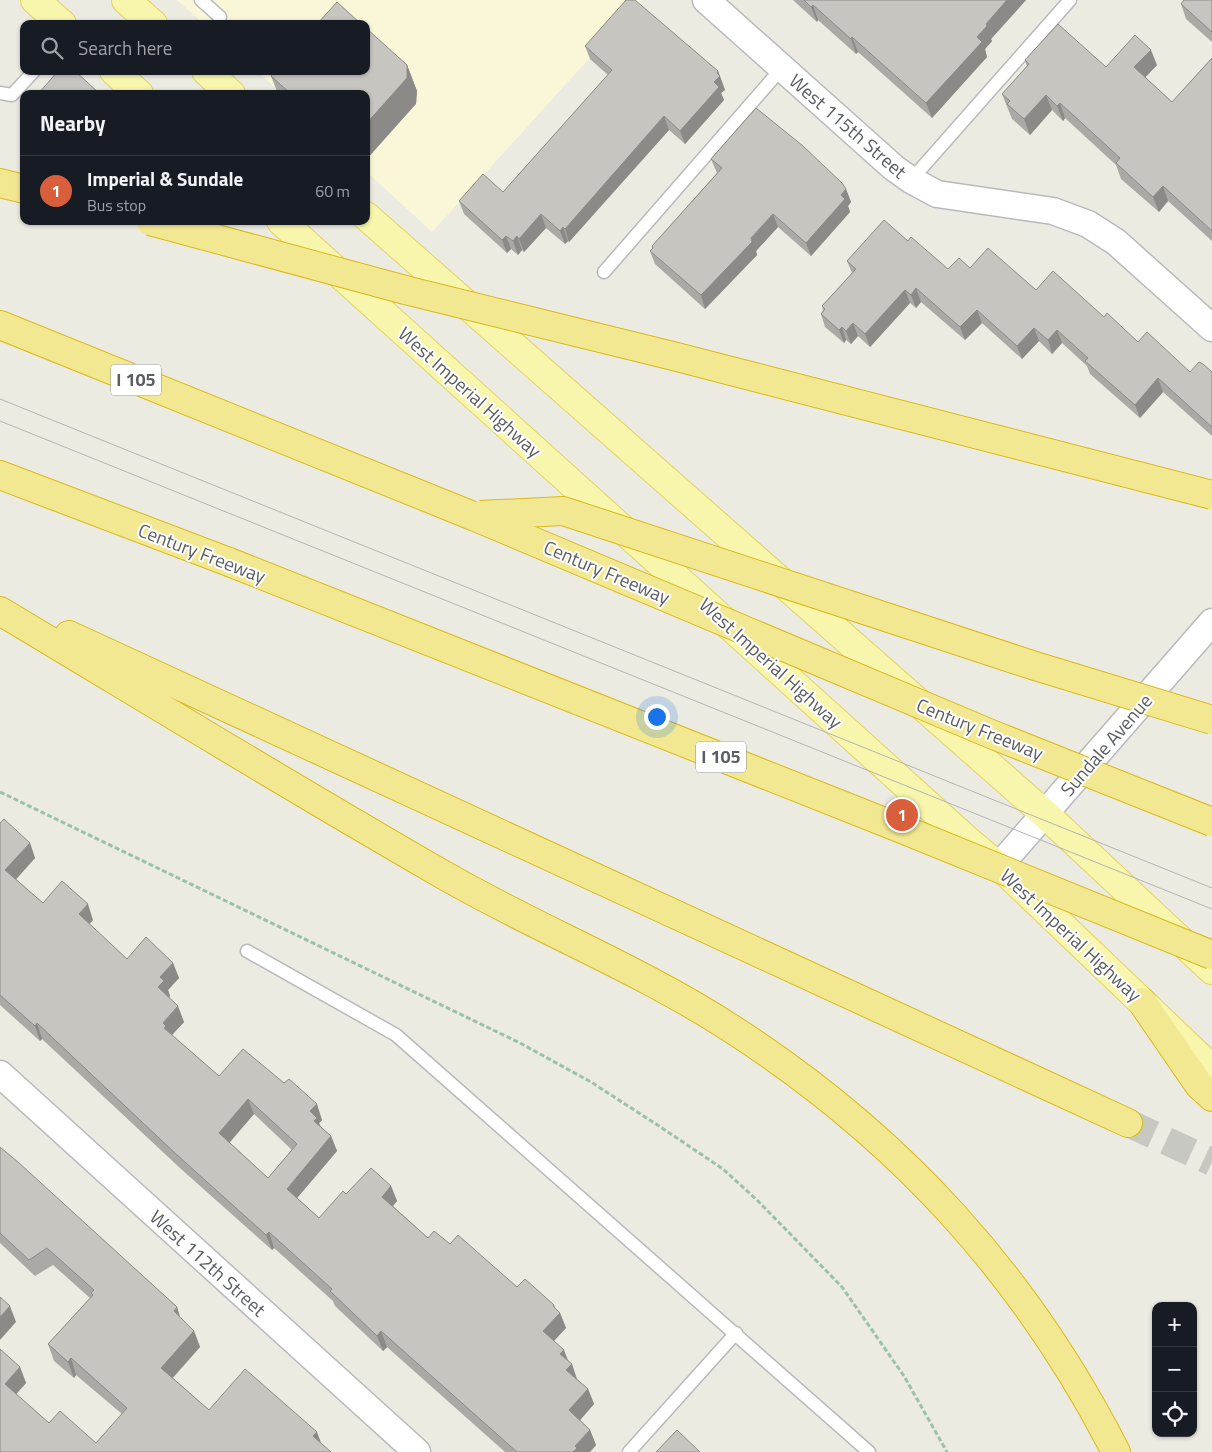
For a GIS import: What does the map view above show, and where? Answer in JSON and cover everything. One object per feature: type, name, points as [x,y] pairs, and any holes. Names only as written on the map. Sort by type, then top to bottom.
[{"type":"highway","points":[[0,183],[20,188]]},
{"type":"highway","points":[[165,225],[409,291],[673,356],[1212,495]]},
{"type":"highway","name":"Century Freeway","points":[[0,325],[473,516],[982,730],[1212,822]]},
{"type":"highway","name":"Century Freeway","points":[[0,475],[229,562],[902,829],[1212,955]]},
{"type":"highway","points":[[473,516],[563,511],[1023,662],[1212,720]]},
{"type":"highway","points":[[0,603],[1128,1123]]},
{"type":"highway","points":[[0,612],[446,877],[668,992],[731,1028],[776,1059],[887,1146],[937,1195],[989,1255],[1038,1320],[1081,1386],[1116,1452]]},
{"type":"highway","points":[[1142,1002],[1199,1085],[1212,1097]]},
{"type":"main road","points":[[35,0],[58,20]]},
{"type":"main road","points":[[126,0],[148,20]]},
{"type":"main road","points":[[118,75],[135,90]]},
{"type":"main road","points":[[210,75],[227,90]]},
{"type":"main road","points":[[370,220],[1046,815],[1212,970]]},
{"type":"main road","name":"West Imperial Highway","points":[[285,225],[999,866],[1212,1069]]},
{"type":"street","name":"West 115th Street","points":[[706,0],[894,168],[911,180],[937,194],[1054,211],[1088,224],[1116,242],[1212,328]]},
{"type":"street","name":"Sundale Avenue","points":[[999,866],[1046,815],[1212,622]]},
{"type":"street","name":"West 112th Street","points":[[0,1074],[417,1452]]},
{"type":"lane","points":[[201,0],[220,17]]},
{"type":"lane","points":[[911,180],[1070,0]]},
{"type":"lane","points":[[604,272],[782,68]]},
{"type":"lane","points":[[0,93],[12,95],[30,75]]},
{"type":"lane","points":[[247,951],[396,1035],[869,1452]]},
{"type":"lane","points":[[629,1452],[736,1333]]},
{"type":"path","points":[[0,792],[520,1043],[591,1082],[723,1169],[757,1200],[842,1287],[904,1376],[947,1452]]},
{"type":"shaded area","points":[[177,0],[642,0],[432,232],[370,175],[370,90],[278,90],[261,75],[370,75],[370,20],[200,20]]},
{"type":"building","points":[[626,0],[635,0],[718,71],[717,73],[720,76],[714,82],[719,87],[680,131],[664,116],[565,229],[563,227],[560,231],[541,214],[519,239],[517,236],[513,241],[506,236],[502,240],[459,201],[483,174],[503,192],[612,70],[585,46]]},
{"type":"building","points":[[804,0],[1007,0],[977,37],[982,42],[926,103],[852,37],[851,39],[813,5],[811,7]]},
{"type":"building","points":[[1184,0],[1212,0],[1212,32],[1181,4]]},
{"type":"building","points":[[337,2],[357,20],[321,20]]},
{"type":"building","points":[[1058,24],[1106,67],[1135,35],[1151,50],[1134,67],[1172,102],[1212,58],[1212,231],[1163,186],[1153,197],[1116,163],[1120,158],[1060,103],[1057,106],[1046,95],[1024,119],[1007,104],[1010,101],[1002,94],[1029,64],[1025,60]]},
{"type":"building","points":[[370,32],[407,65],[407,78],[370,120],[370,90],[287,90],[271,76],[370,75]]},
{"type":"building","points":[[55,75],[79,75],[96,90],[41,90]]},
{"type":"building","points":[[756,108],[803,146],[842,183],[846,189],[841,195],[845,199],[806,243],[773,214],[751,238],[752,242],[701,295],[650,251],[653,248],[652,246],[722,168],[711,159]]},
{"type":"building","points":[[884,220],[908,241],[911,237],[948,269],[959,258],[970,268],[988,248],[1036,290],[1053,271],[1104,317],[1107,313],[1138,342],[1147,332],[1190,372],[1199,362],[1203,364],[1212,372],[1212,427],[1158,378],[1135,405],[1085,361],[1088,358],[1057,330],[1048,340],[1034,328],[1017,346],[977,310],[960,327],[916,288],[911,295],[905,290],[865,334],[853,323],[846,331],[842,327],[839,330],[821,314],[825,309],[822,306],[856,269],[847,261]]},
{"type":"building","points":[[4,819],[30,843],[5,870],[43,903],[62,881],[88,904],[79,914],[127,959],[146,937],[173,963],[160,977],[164,981],[158,987],[178,1006],[163,1023],[166,1026],[164,1028],[219,1076],[243,1049],[284,1083],[289,1079],[317,1104],[310,1111],[317,1118],[314,1121],[331,1136],[287,1189],[319,1218],[343,1191],[346,1194],[371,1168],[391,1186],[382,1197],[428,1238],[434,1231],[450,1244],[458,1235],[517,1287],[525,1279],[554,1305],[560,1313],[543,1331],[564,1350],[560,1354],[572,1364],[566,1370],[588,1389],[569,1410],[590,1430],[575,1446],[577,1448],[573,1452],[517,1452],[381,1331],[377,1336],[330,1291],[332,1289],[269,1232],[266,1235],[176,1154],[37,1023],[35,1026],[0,995],[0,823]],"holes":[[[248,1099],[297,1144],[268,1178],[219,1133]]]},
{"type":"building","points":[[0,1147],[177,1307],[174,1311],[194,1331],[161,1368],[209,1410],[245,1369],[317,1432],[313,1436],[331,1452],[0,1452],[0,1349],[20,1367],[5,1384],[49,1423],[60,1411],[96,1443],[127,1408],[71,1358],[68,1362],[48,1344],[93,1295],[91,1293],[94,1290],[47,1248],[29,1260],[0,1233]]},
{"type":"building","points":[[0,1297],[10,1306],[0,1317]]},
{"type":"building","points":[[677,1430],[700,1452],[656,1452]]},
{"type":"tunnel","points":[[1128,1123],[1212,1162]]},
{"type":"tram line","points":[[0,399],[1212,888]]},
{"type":"tram line","points":[[0,421],[1212,909]]},
{"type":"place","name":"Imperial & Sundale","points":[[902,815]]}]
